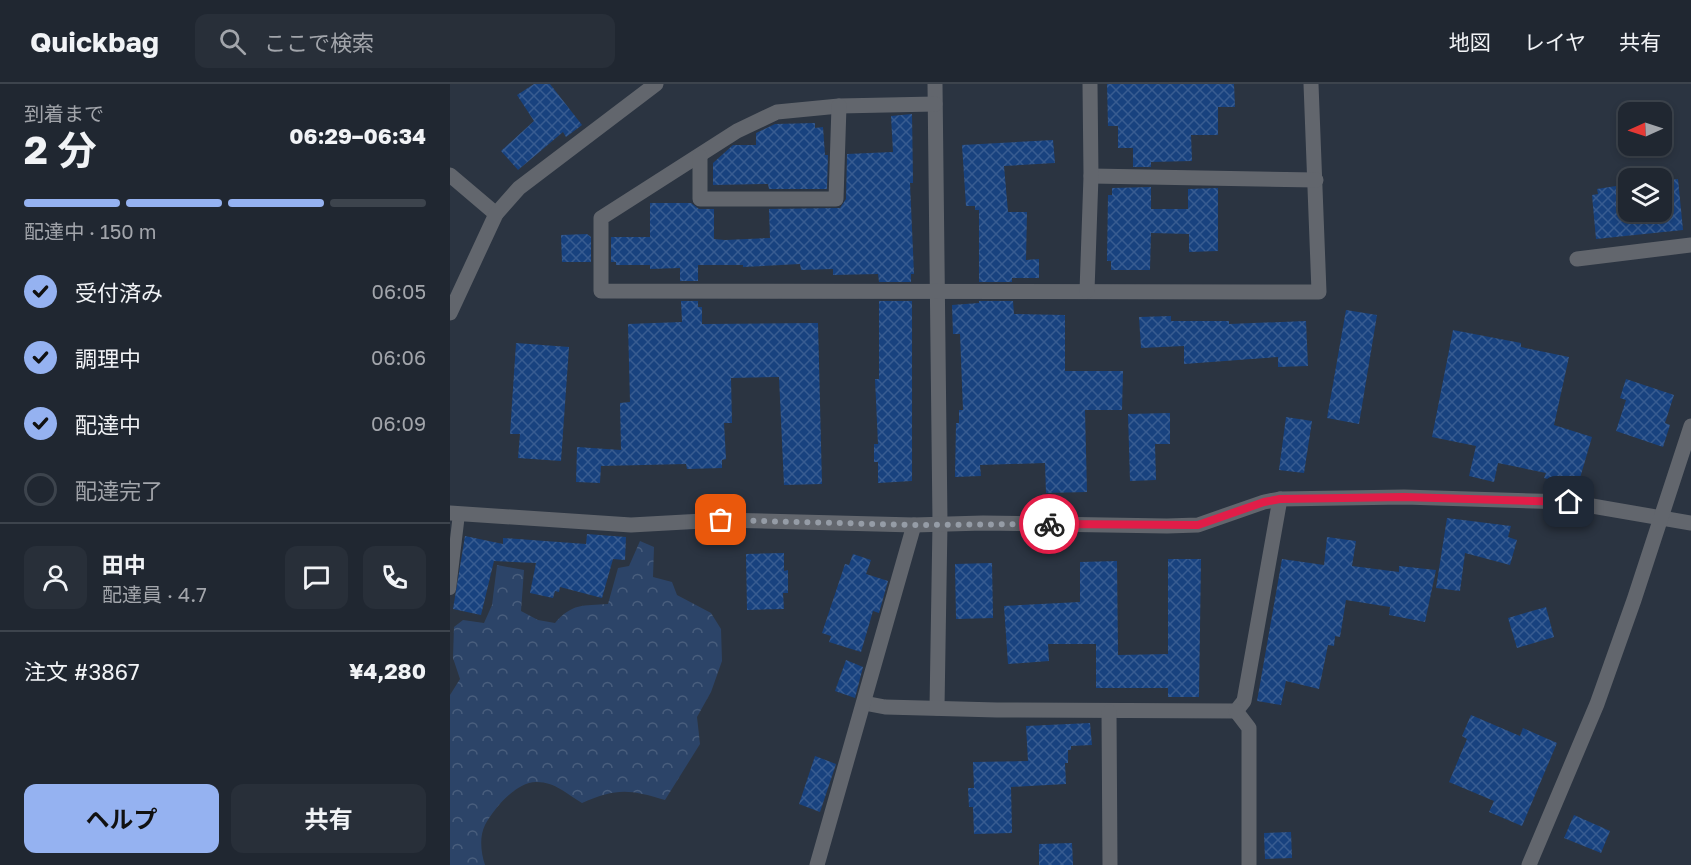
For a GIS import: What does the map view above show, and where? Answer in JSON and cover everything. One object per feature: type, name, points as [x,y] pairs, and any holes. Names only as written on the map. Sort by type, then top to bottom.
[{"type":"street","points":[[450,313],[496,214],[519,188],[656,84]]},
{"type":"street","points":[[935,84],[940,523],[937,708]]},
{"type":"street","points":[[1087,291],[1091,177],[1090,84]]},
{"type":"street","points":[[935,104],[839,106],[777,112],[737,131],[601,218],[601,291],[1319,292],[1311,84]]},
{"type":"street","points":[[700,156],[700,199],[836,199],[839,106]]},
{"type":"street","points":[[450,175],[496,214]]},
{"type":"street","points":[[1091,177],[1316,180]]},
{"type":"street","points":[[1577,260],[1691,245]]},
{"type":"street","points":[[1529,865],[1597,704],[1691,426]]},
{"type":"street","points":[[454,513],[631,525],[721,520],[914,525],[940,523],[1198,525],[1264,502],[1280,499],[1404,497],[1569,502],[1691,523]]},
{"type":"street","points":[[1236,711],[1244,701],[1280,499]]},
{"type":"street","points":[[817,865],[914,525]]},
{"type":"street","points":[[864,703],[885,707],[1091,709],[1109,712],[1236,711]]},
{"type":"street","points":[[1236,711],[1249,728],[1249,865]]},
{"type":"street","points":[[1109,712],[1110,865]]},
{"type":"lane","points":[[450,589],[454,513]]},
{"type":"green space","points":[[640,541],[654,547],[653,577],[672,582],[677,595],[711,613],[721,629],[722,661],[711,692],[697,717],[700,744],[665,800],[623,792],[604,795],[582,803],[550,784],[537,782],[522,786],[500,804],[485,825],[481,845],[485,865],[450,865],[450,695],[460,679],[453,658],[454,627],[463,620],[484,623],[492,605],[497,565],[524,570],[521,611],[538,620],[555,623],[567,612],[578,607],[608,604],[618,568],[629,566]]},
{"type":"building","points":[[534,84],[550,84],[582,125],[566,137],[563,132],[518,170],[501,151],[534,121],[517,95]]},
{"type":"building","points":[[1107,84],[1234,84],[1235,107],[1218,107],[1218,135],[1191,135],[1192,161],[1151,162],[1151,167],[1133,167],[1133,148],[1118,148],[1118,126],[1108,126]]},
{"type":"building","points":[[912,114],[913,183],[910,183],[914,274],[911,274],[911,282],[879,282],[878,274],[833,275],[833,269],[801,270],[800,264],[743,267],[743,265],[698,265],[698,281],[680,281],[680,268],[650,269],[650,265],[616,265],[616,262],[611,262],[611,237],[650,237],[650,203],[691,203],[699,209],[714,209],[714,239],[725,240],[770,238],[769,209],[840,208],[846,199],[847,154],[893,152],[891,116]]},
{"type":"building","points":[[815,123],[815,128],[823,127],[825,155],[828,155],[827,189],[769,189],[768,184],[713,185],[713,163],[733,145],[756,145],[756,133],[775,124]]},
{"type":"building","points":[[1053,140],[1055,163],[1004,166],[1008,212],[1027,212],[1026,260],[1039,259],[1039,278],[1012,278],[1012,282],[979,282],[979,210],[975,210],[975,206],[966,206],[962,145]]},
{"type":"building","points":[[1678,179],[1683,230],[1596,239],[1592,195],[1598,194],[1597,189],[1618,186],[1618,222],[1672,222],[1672,180]]},
{"type":"building","points":[[1151,187],[1151,209],[1188,209],[1188,189],[1218,188],[1218,251],[1189,252],[1189,234],[1151,233],[1150,270],[1111,270],[1111,261],[1107,261],[1108,195],[1112,195],[1112,188]]},
{"type":"building","points":[[587,234],[591,237],[591,262],[562,262],[561,235]]},
{"type":"building","points":[[681,301],[698,301],[698,307],[702,307],[702,324],[818,323],[822,484],[784,485],[779,377],[731,378],[732,423],[724,423],[726,459],[722,460],[722,468],[687,469],[686,464],[601,466],[600,483],[576,482],[577,447],[621,450],[620,403],[630,402],[628,324],[682,322]]},
{"type":"building","points":[[879,301],[912,301],[912,481],[878,483],[878,462],[874,462],[874,444],[878,444],[875,379],[879,379]]},
{"type":"building","points":[[979,301],[1013,301],[1014,314],[1065,315],[1065,371],[1123,371],[1122,410],[1085,410],[1087,492],[1046,493],[1045,463],[980,465],[981,476],[955,477],[956,423],[959,423],[959,410],[963,410],[960,334],[953,334],[952,305],[979,303]]},
{"type":"building","points":[[1346,310],[1377,315],[1359,424],[1327,418]]},
{"type":"building","points":[[1171,316],[1171,321],[1229,321],[1229,324],[1306,321],[1308,366],[1278,367],[1278,357],[1184,364],[1184,346],[1141,348],[1139,317]]},
{"type":"building","points":[[1453,330],[1521,343],[1521,347],[1569,357],[1554,425],[1592,437],[1580,478],[1576,476],[1572,486],[1544,478],[1546,473],[1498,463],[1494,482],[1469,476],[1476,446],[1432,437]]},
{"type":"building","points":[[516,343],[569,347],[561,461],[518,458],[520,434],[510,434]]},
{"type":"building","points":[[1626,379],[1674,395],[1665,423],[1670,425],[1663,447],[1616,431],[1626,400],[1620,398]]},
{"type":"building","points":[[1170,413],[1170,444],[1155,444],[1156,480],[1130,481],[1128,414]]},
{"type":"building","points":[[1286,417],[1312,421],[1304,473],[1279,470]]},
{"type":"building","points":[[1447,518],[1511,526],[1508,537],[1517,540],[1510,565],[1465,553],[1460,591],[1436,588]]},
{"type":"building","points":[[587,534],[626,537],[625,560],[613,559],[602,598],[560,587],[559,592],[555,591],[553,598],[530,593],[536,563],[494,561],[481,615],[453,609],[465,536],[503,544],[503,538],[586,544]]},
{"type":"building","points":[[1327,537],[1356,541],[1352,566],[1399,572],[1399,566],[1436,570],[1425,622],[1389,615],[1390,607],[1346,600],[1340,637],[1335,636],[1334,646],[1328,645],[1319,689],[1286,681],[1281,705],[1257,701],[1282,559],[1324,565]]},
{"type":"building","points":[[784,553],[784,571],[788,570],[788,593],[783,593],[784,609],[747,610],[746,554]]},
{"type":"building","points":[[853,554],[871,560],[866,574],[888,581],[879,613],[873,611],[861,652],[829,642],[831,636],[822,633],[845,564],[849,565]]},
{"type":"building","points":[[1168,559],[1201,559],[1199,697],[1168,697],[1168,688],[1096,688],[1096,644],[1048,644],[1049,661],[1008,664],[1004,606],[1080,602],[1080,562],[1117,561],[1118,655],[1168,654]]},
{"type":"building","points":[[992,563],[993,618],[956,619],[955,564]]},
{"type":"building","points":[[1546,607],[1554,637],[1517,648],[1508,618]]},
{"type":"building","points":[[846,660],[863,667],[855,698],[835,691]]},
{"type":"building","points":[[1471,715],[1520,736],[1523,728],[1557,743],[1522,826],[1489,812],[1494,801],[1449,782],[1467,739],[1462,736]]},
{"type":"building","points":[[1090,723],[1092,745],[1071,746],[1071,750],[1068,750],[1068,763],[1065,763],[1066,784],[1011,787],[1012,833],[974,834],[973,807],[969,807],[968,788],[974,788],[973,762],[1028,761],[1026,726]]},
{"type":"building","points":[[815,756],[836,764],[820,812],[799,804]]},
{"type":"building","points":[[1574,815],[1610,831],[1601,853],[1564,838]]},
{"type":"building","points":[[1291,832],[1292,858],[1265,859],[1264,833]]},
{"type":"building","points":[[1072,843],[1073,865],[1039,865],[1039,844]]},
{"type":"way so far","points":[[721,520],[914,525],[940,523],[1049,524]]},
{"type":"route","points":[[1049,524],[1198,525],[1264,502],[1280,499],[1404,497],[1569,502]]}]
